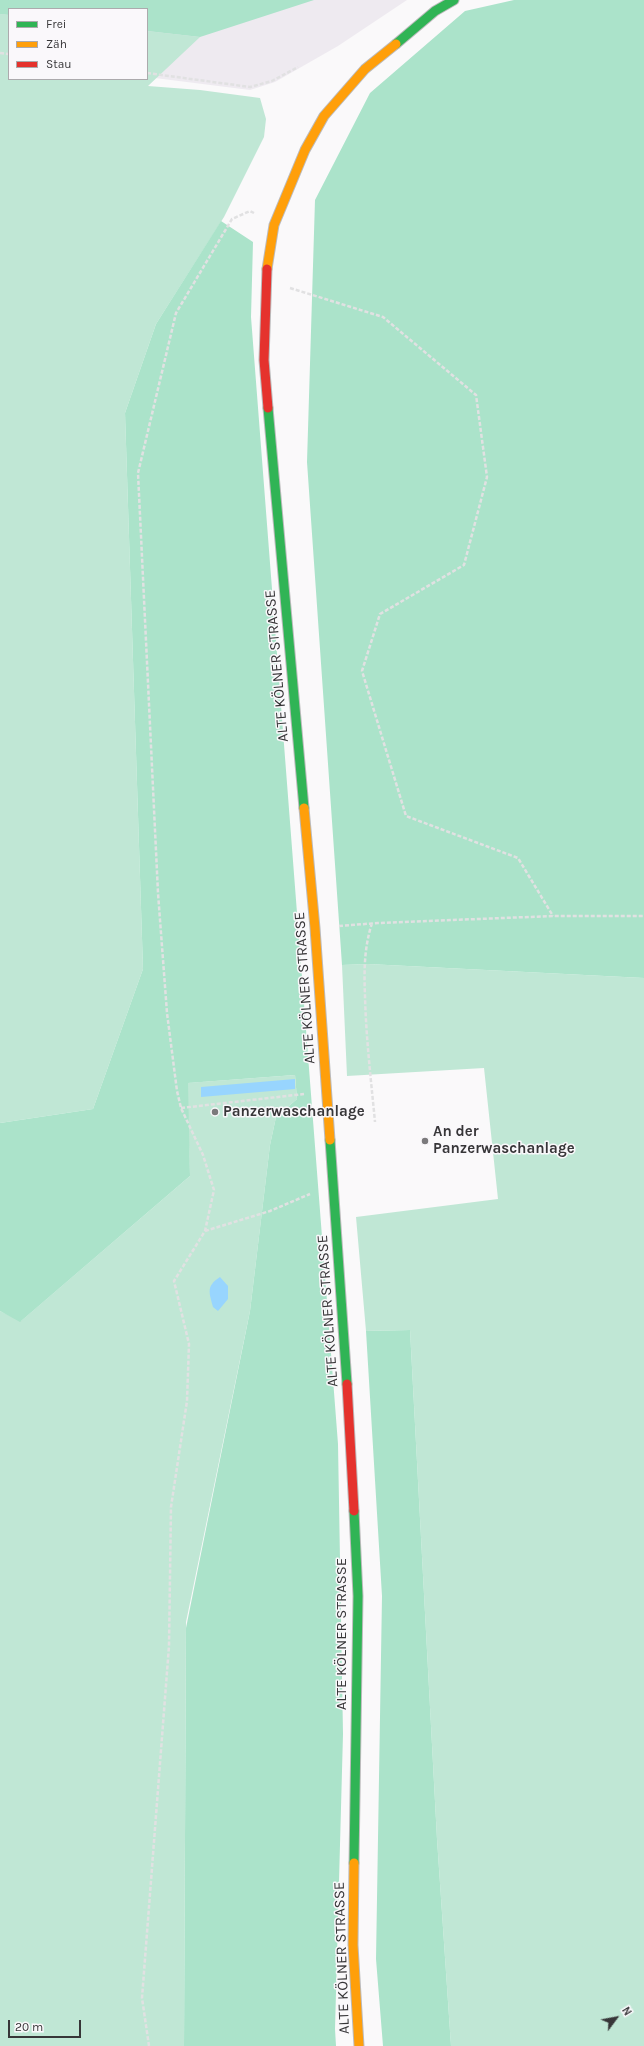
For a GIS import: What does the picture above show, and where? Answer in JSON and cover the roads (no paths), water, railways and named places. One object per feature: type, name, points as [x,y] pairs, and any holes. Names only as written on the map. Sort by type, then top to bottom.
[{"type":"main road","name":"ALTE KÖLNER STRASSE","points":[[359,2046],[352,1945],[358,1596],[351,1445],[334,1184],[314,928],[264,360],[266,278],[274,225],[305,150],[324,116],[364,70],[435,11],[454,0]]},
{"type":"water","points":[[295,1079],[295,1089],[201,1097],[201,1087]]},
{"type":"water","points":[[220,1277],[228,1286],[228,1299],[218,1311],[213,1307],[210,1297],[210,1290],[212,1283]]},
{"type":"place","name":"Panzerwaschanlage","points":[[215,1112]]},
{"type":"place","name":"An der Panzerwaschanlage","points":[[425,1141]]}]
